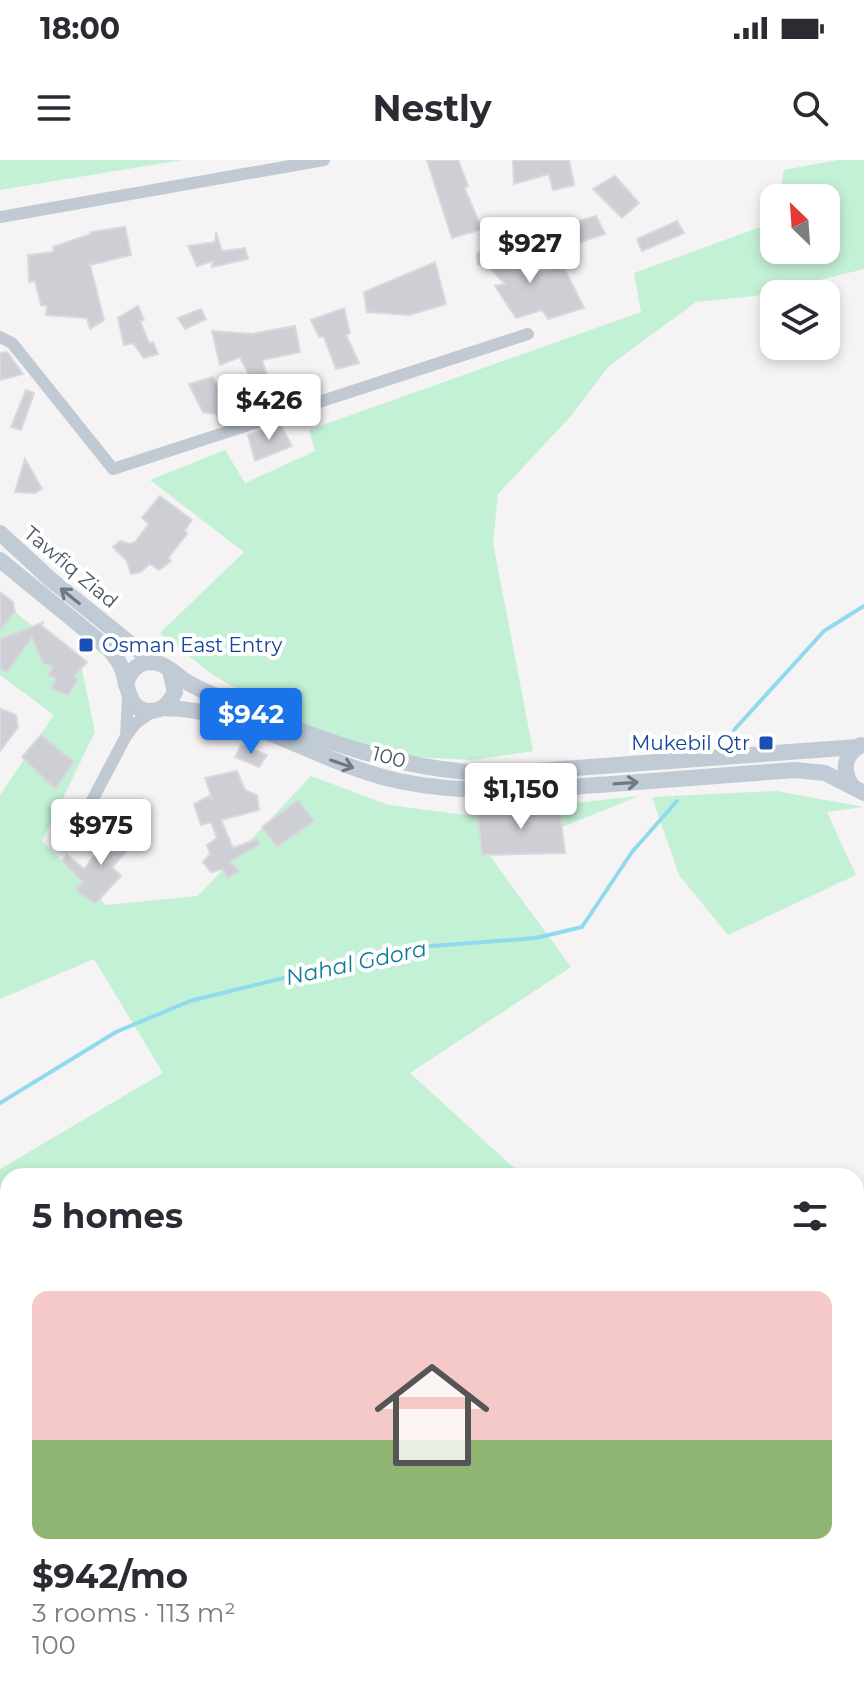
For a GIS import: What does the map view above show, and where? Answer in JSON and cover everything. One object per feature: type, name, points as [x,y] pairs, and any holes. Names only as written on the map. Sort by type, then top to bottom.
[{"type":"main road","name":"Tawfiq Ziad","points":[[0,533],[50,579],[153,662]]},
{"type":"main road","name":"Tawfiq Ziad","points":[[0,561],[109,649],[122,668],[127,691]]},
{"type":"main road","points":[[153,662],[170,671],[175,692],[157,710],[140,708],[127,691],[132,671],[153,662]]},
{"type":"main road","name":"100","points":[[170,671],[208,693],[355,749],[405,764],[459,772],[509,773],[861,746]]},
{"type":"main road","name":"100","points":[[157,710],[202,711],[351,767],[397,781],[442,788],[522,790],[795,770],[825,773],[858,790]]},
{"type":"main road","points":[[858,790],[845,773],[845,764],[861,746]]},
{"type":"street","points":[[0,217],[324,160]]},
{"type":"street","points":[[0,337],[12,343],[113,469],[528,334]]},
{"type":"street","points":[[126,736],[127,691]]},
{"type":"street","points":[[76,831],[126,736],[136,723],[157,710]]},
{"type":"green space","points":[[0,160],[182,160],[0,190]]},
{"type":"green space","points":[[838,160],[864,160],[864,269],[820,280],[760,280],[760,295],[696,302],[609,366],[570,417],[498,494],[493,543],[533,751],[472,760],[396,756],[323,739],[213,675],[160,633],[244,552],[150,480],[225,450],[245,483],[315,451],[309,430],[641,312],[634,273],[760,227],[760,264],[840,264],[840,184],[782,184],[784,170]]},
{"type":"green space","points":[[0,600],[81,665],[95,732],[42,841],[106,905],[198,896],[311,776],[389,805],[465,815],[639,796],[490,856],[571,967],[410,1073],[514,1168],[2,1168],[163,1073],[94,959],[0,999],[0,795],[54,715],[0,675]]},
{"type":"green space","points":[[776,791],[864,807],[827,812],[856,875],[728,935],[679,875],[652,797]]},
{"type":"building","points":[[427,160],[458,160],[468,186],[464,187],[482,229],[452,238]]},
{"type":"building","points":[[513,160],[569,160],[574,185],[553,190],[549,174],[514,184]]},
{"type":"building","points":[[615,176],[639,203],[622,218],[593,189]]},
{"type":"building","points":[[596,216],[605,234],[575,244],[563,226]]},
{"type":"building","points":[[677,221],[684,233],[642,251],[637,239]]},
{"type":"building","points":[[125,227],[131,255],[90,265],[104,320],[90,329],[87,318],[46,315],[47,306],[41,305],[35,281],[29,282],[28,255],[54,252],[53,247],[91,232]]},
{"type":"building","points":[[216,232],[222,251],[245,248],[248,259],[212,267],[213,261],[197,266],[188,246],[215,242]]},
{"type":"building","points":[[513,242],[524,275],[563,266],[584,308],[548,319],[542,310],[516,318],[495,286],[505,284],[486,264],[478,265],[477,254]]},
{"type":"building","points":[[435,262],[446,304],[409,315],[367,312],[364,292]]},
{"type":"building","points":[[138,306],[149,343],[153,342],[158,354],[144,358],[133,343],[124,345],[118,318]]},
{"type":"building","points":[[344,308],[350,333],[346,335],[359,363],[336,369],[324,337],[319,337],[311,320]]},
{"type":"building","points":[[201,309],[206,319],[185,329],[178,318]]},
{"type":"building","points":[[295,326],[300,352],[262,360],[271,388],[257,391],[240,357],[220,365],[212,331],[252,334]]},
{"type":"building","points":[[7,352],[23,374],[0,380],[0,353]]},
{"type":"building","points":[[213,377],[234,420],[220,424],[216,414],[203,412],[189,384]]},
{"type":"building","points":[[26,390],[34,393],[21,430],[11,427]]},
{"type":"building","points":[[280,424],[292,446],[255,461],[248,435]]},
{"type":"building","points":[[25,459],[42,489],[35,493],[15,492]]},
{"type":"building","points":[[160,496],[192,520],[185,530],[187,534],[168,558],[171,561],[159,570],[150,564],[140,572],[131,574],[127,561],[113,547],[120,541],[135,542],[149,524],[142,518]]},
{"type":"building","points":[[0,592],[13,602],[15,612],[0,630]]},
{"type":"building","points":[[44,622],[41,625],[87,662],[74,676],[78,680],[68,695],[51,688],[56,679],[48,675],[53,667],[43,663],[32,638],[7,672],[0,668],[0,639]]},
{"type":"building","points":[[0,709],[16,715],[18,727],[0,751]]},
{"type":"building","points":[[41,735],[74,762],[55,789],[22,757]]},
{"type":"building","points":[[241,745],[267,755],[259,767],[235,757]]},
{"type":"building","points":[[237,771],[245,790],[257,795],[259,810],[221,820],[233,848],[257,839],[260,844],[230,862],[239,871],[227,878],[223,869],[211,872],[203,862],[210,854],[207,845],[217,838],[211,822],[201,825],[194,804],[209,796],[212,798],[205,778]]},
{"type":"building","points":[[298,800],[314,821],[277,847],[262,827]]},
{"type":"building","points":[[559,805],[565,853],[482,855],[477,809]]},
{"type":"building","points":[[116,827],[134,843],[112,867],[121,876],[95,904],[76,890],[83,882],[62,861],[67,855],[84,869]]},
{"type":"waterway","name":"Nahal Gdora","points":[[734,730],[824,631],[864,606]]},
{"type":"waterway","name":"Nahal Gdora","points":[[0,1103],[116,1032],[190,1001],[406,948],[536,938],[582,927],[632,852],[677,801]]},
{"type":"place","name":"Osman East Entry","points":[[86,645]]},
{"type":"place","name":"Mukebil Qtr","points":[[766,743]]}]
